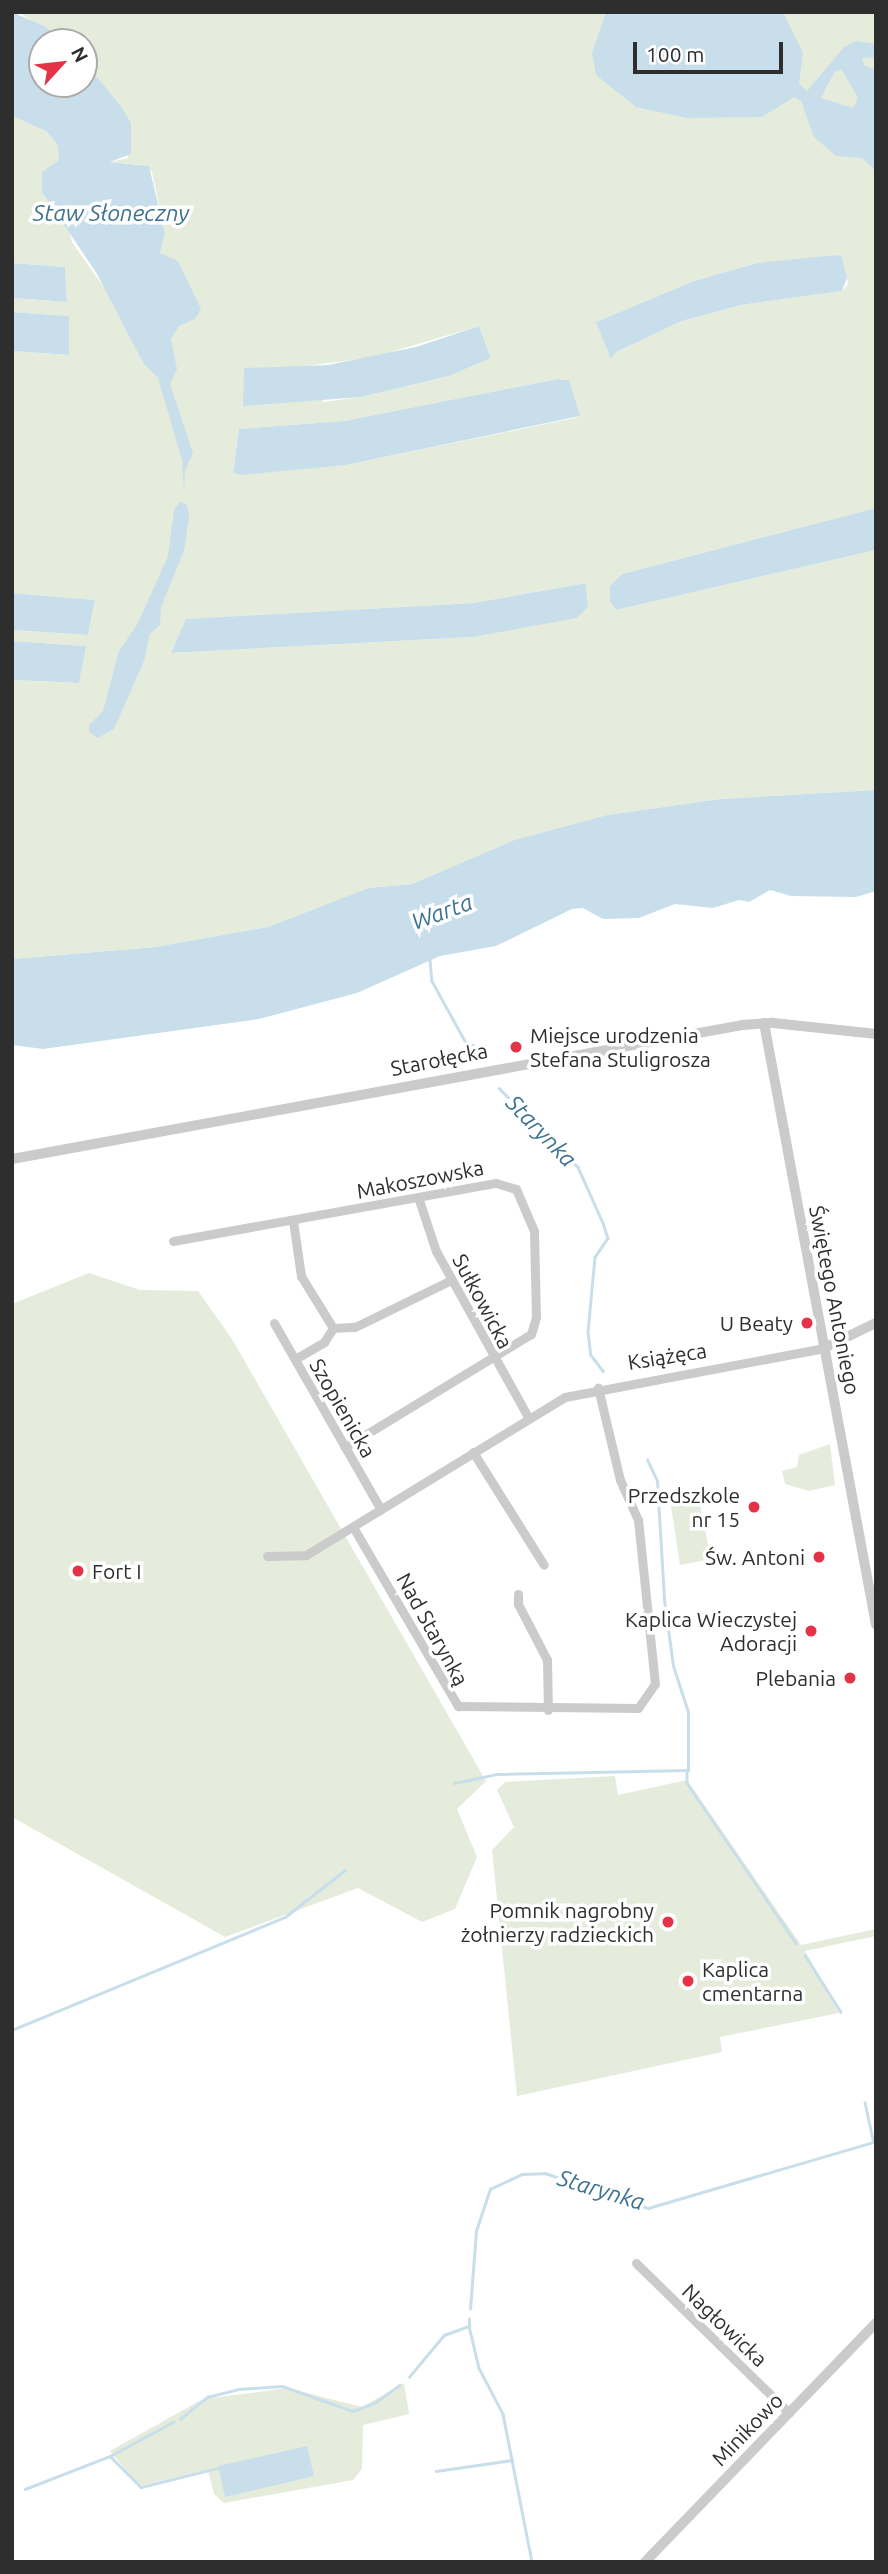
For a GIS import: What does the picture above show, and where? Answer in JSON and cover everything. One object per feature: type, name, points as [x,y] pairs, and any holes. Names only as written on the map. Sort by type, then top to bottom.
[{"type":"street","name":"Starołęcka","points":[[12,1159],[629,1043],[764,1023],[876,1034]]},
{"type":"street","name":"Świętego Antoniego","points":[[764,1023],[876,1625]]},
{"type":"street","name":"Makoszowska","points":[[173,1241],[496,1183],[511,1185],[520,1196],[534,1231],[536,1317],[530,1336],[345,1447]]},
{"type":"street","name":"Sułkowicka","points":[[418,1197],[429,1235],[451,1280],[528,1417]]},
{"type":"street","points":[[293,1221],[301,1276],[334,1328]]},
{"type":"street","points":[[334,1328],[355,1327],[451,1280]]},
{"type":"street","name":"Szopienicka","points":[[274,1323],[381,1510]]},
{"type":"street","name":"Książęca","points":[[267,1556],[306,1555],[528,1417],[565,1397],[598,1388],[823,1344],[876,1323]]},
{"type":"street","points":[[295,1359],[324,1342],[334,1328]]},
{"type":"street","name":"Nad Starynką","points":[[353,1527],[458,1706],[548,1710],[635,1709],[655,1687],[638,1520],[620,1480],[598,1388]]},
{"type":"street","points":[[474,1452],[544,1565]]},
{"type":"street","points":[[518,1594],[518,1604],[547,1660],[548,1710]]},
{"type":"street","name":"Nagłowicka","points":[[636,2263],[789,2413]]},
{"type":"street","name":"Minikowo","points":[[645,2562],[876,2323]]},
{"type":"green space","points":[[18,12],[876,12],[876,508],[622,574],[610,586],[610,602],[616,610],[876,550],[876,790],[720,799],[607,815],[514,840],[412,884],[368,888],[268,927],[155,947],[12,959],[12,680],[79,683],[85,646],[12,641],[12,630],[88,635],[95,600],[12,593],[12,351],[68,355],[69,316],[12,312],[12,298],[67,302],[65,267],[12,263],[12,116],[46,131],[57,144],[59,160],[53,168],[72,242],[110,296],[143,363],[158,378],[168,357],[160,253],[165,233],[152,172],[144,165],[110,162],[128,158],[120,105],[98,78],[98,28],[43,28]],"holes":[[[842,257],[848,284],[842,291],[741,305],[682,321],[616,352],[596,322],[694,281],[757,263]],[[479,326],[491,358],[449,376],[361,397],[324,402],[291,368],[374,357]],[[557,379],[569,380],[579,417],[346,465],[233,471],[239,429],[344,421]],[[586,583],[588,607],[473,637],[171,653],[187,619],[473,603]]]},
{"type":"green space","points":[[89,1273],[140,1290],[198,1291],[232,1339],[486,1781],[457,1809],[477,1857],[455,1909],[422,1922],[358,1888],[225,1937],[12,1817],[12,1304]]},
{"type":"green space","points":[[830,1444],[835,1485],[809,1491],[785,1484],[782,1471],[797,1467],[799,1455]]},
{"type":"green space","points":[[698,1495],[711,1559],[680,1565],[670,1499]]},
{"type":"green space","points":[[615,1776],[618,1795],[687,1780],[801,1945],[876,1929],[876,1936],[805,1951],[839,2013],[720,2037],[722,2052],[517,2096],[492,1850],[514,1827],[497,1790],[505,1782]]},
{"type":"green space","points":[[404,2383],[409,2414],[363,2425],[362,2469],[353,2480],[224,2503],[214,2494],[208,2470],[139,2486],[110,2451],[203,2399],[288,2388],[362,2407]]},
{"type":"water","name":"Staw Słoneczny","points":[[12,12],[46,28],[28,28],[28,98],[98,98],[98,78],[131,123],[131,154],[110,162],[149,166],[165,233],[160,253],[178,261],[201,309],[195,319],[179,326],[171,339],[177,369],[170,384],[193,453],[185,471],[184,492],[182,460],[158,378],[143,363],[97,274],[42,192],[42,172],[59,160],[57,144],[46,131],[12,116]]},
{"type":"water","points":[[606,12],[783,12],[803,53],[799,84],[807,91],[844,47],[856,41],[876,44],[876,57],[862,58],[864,65],[876,70],[876,171],[862,158],[836,156],[814,137],[801,101],[794,97],[762,117],[687,118],[636,107],[596,75],[592,53]],"holes":[[[842,70],[858,98],[853,108],[821,98],[835,71]]]},
{"type":"water","points":[[837,255],[842,257],[847,278],[842,291],[741,305],[682,321],[616,352],[611,359],[596,322],[694,281],[757,263]]},
{"type":"water","points":[[12,263],[65,267],[67,302],[12,298]]},
{"type":"water","points":[[12,312],[69,316],[69,355],[12,351]]},
{"type":"water","points":[[479,326],[491,358],[449,376],[361,397],[243,406],[244,368],[328,365],[416,347]]},
{"type":"water","points":[[557,379],[569,380],[580,416],[346,465],[240,475],[233,472],[239,429],[344,421]]},
{"type":"water","points":[[180,502],[187,505],[189,517],[184,551],[161,607],[160,625],[150,634],[144,661],[114,729],[98,738],[89,732],[89,725],[103,711],[119,651],[138,623],[168,556],[174,510]]},
{"type":"water","points":[[876,508],[876,550],[616,610],[610,602],[610,586],[622,574]]},
{"type":"water","points":[[586,583],[588,607],[577,618],[473,637],[171,653],[186,619],[473,603]]},
{"type":"water","points":[[12,593],[95,600],[88,635],[12,630]]},
{"type":"water","points":[[12,641],[86,646],[79,683],[12,680]]},
{"type":"water","name":"Warta","points":[[876,790],[876,891],[856,897],[791,896],[770,890],[749,902],[739,900],[713,908],[675,904],[639,918],[603,919],[583,908],[572,909],[496,946],[440,956],[357,993],[259,1019],[43,1049],[12,1045],[12,959],[155,947],[268,927],[368,888],[412,884],[514,840],[607,815],[720,799]]},
{"type":"water","points":[[307,2446],[314,2476],[225,2497],[218,2466]]},
{"type":"waterway","name":"Starynka","points":[[430,960],[432,981],[465,1041],[480,1049]]},
{"type":"waterway","name":"Starynka","points":[[499,1088],[578,1167],[603,1223],[608,1238],[595,1257],[588,1332],[591,1355],[603,1371]]},
{"type":"waterway","name":"Starynka","points":[[454,1783],[497,1774],[688,1770],[688,1712],[673,1666],[664,1599],[657,1481],[647,1460]]},
{"type":"waterway","name":"Starynka","points":[[687,1771],[687,1783],[796,1943]]},
{"type":"waterway","name":"Starynka","points":[[12,2030],[285,1917],[345,1870]]},
{"type":"waterway","name":"Starynka","points":[[805,1955],[841,2012]]},
{"type":"waterway","name":"Starynka","points":[[470,2309],[476,2231],[490,2189],[522,2174],[545,2173],[648,2208],[873,2142],[865,2103]]},
{"type":"waterway","name":"Starynka","points":[[409,2377],[444,2335],[469,2326],[469,2319]]},
{"type":"waterway","name":"Starynka","points":[[469,2326],[479,2368],[503,2414],[532,2562]]},
{"type":"waterway","name":"Starynka","points":[[180,2419],[207,2397],[238,2389],[282,2386],[353,2411],[376,2402],[399,2385]]},
{"type":"waterway","name":"Starynka","points":[[25,2489],[110,2456],[173,2422]]},
{"type":"waterway","name":"Starynka","points":[[110,2456],[141,2487],[218,2468]]},
{"type":"waterway","points":[[436,2471],[512,2460]]},
{"type":"place","name":"Miejsce urodzenia Stefana Stuligrosza","points":[[516,1047]]},
{"type":"place","name":"U Beaty","points":[[807,1323]]},
{"type":"place","name":"Przedszkole nr 15","points":[[754,1507]]},
{"type":"place","name":"Św. Antoni","points":[[819,1557]]},
{"type":"place","name":"Fort I","points":[[78,1571]]},
{"type":"place","name":"Kaplica Wieczystej Adoracji","points":[[811,1631]]},
{"type":"place","name":"Plebania","points":[[850,1678]]},
{"type":"place","name":"Pomnik nagrobny żołnierzy radzieckich","points":[[668,1922]]},
{"type":"place","name":"Kaplica cmentarna","points":[[688,1981]]}]
